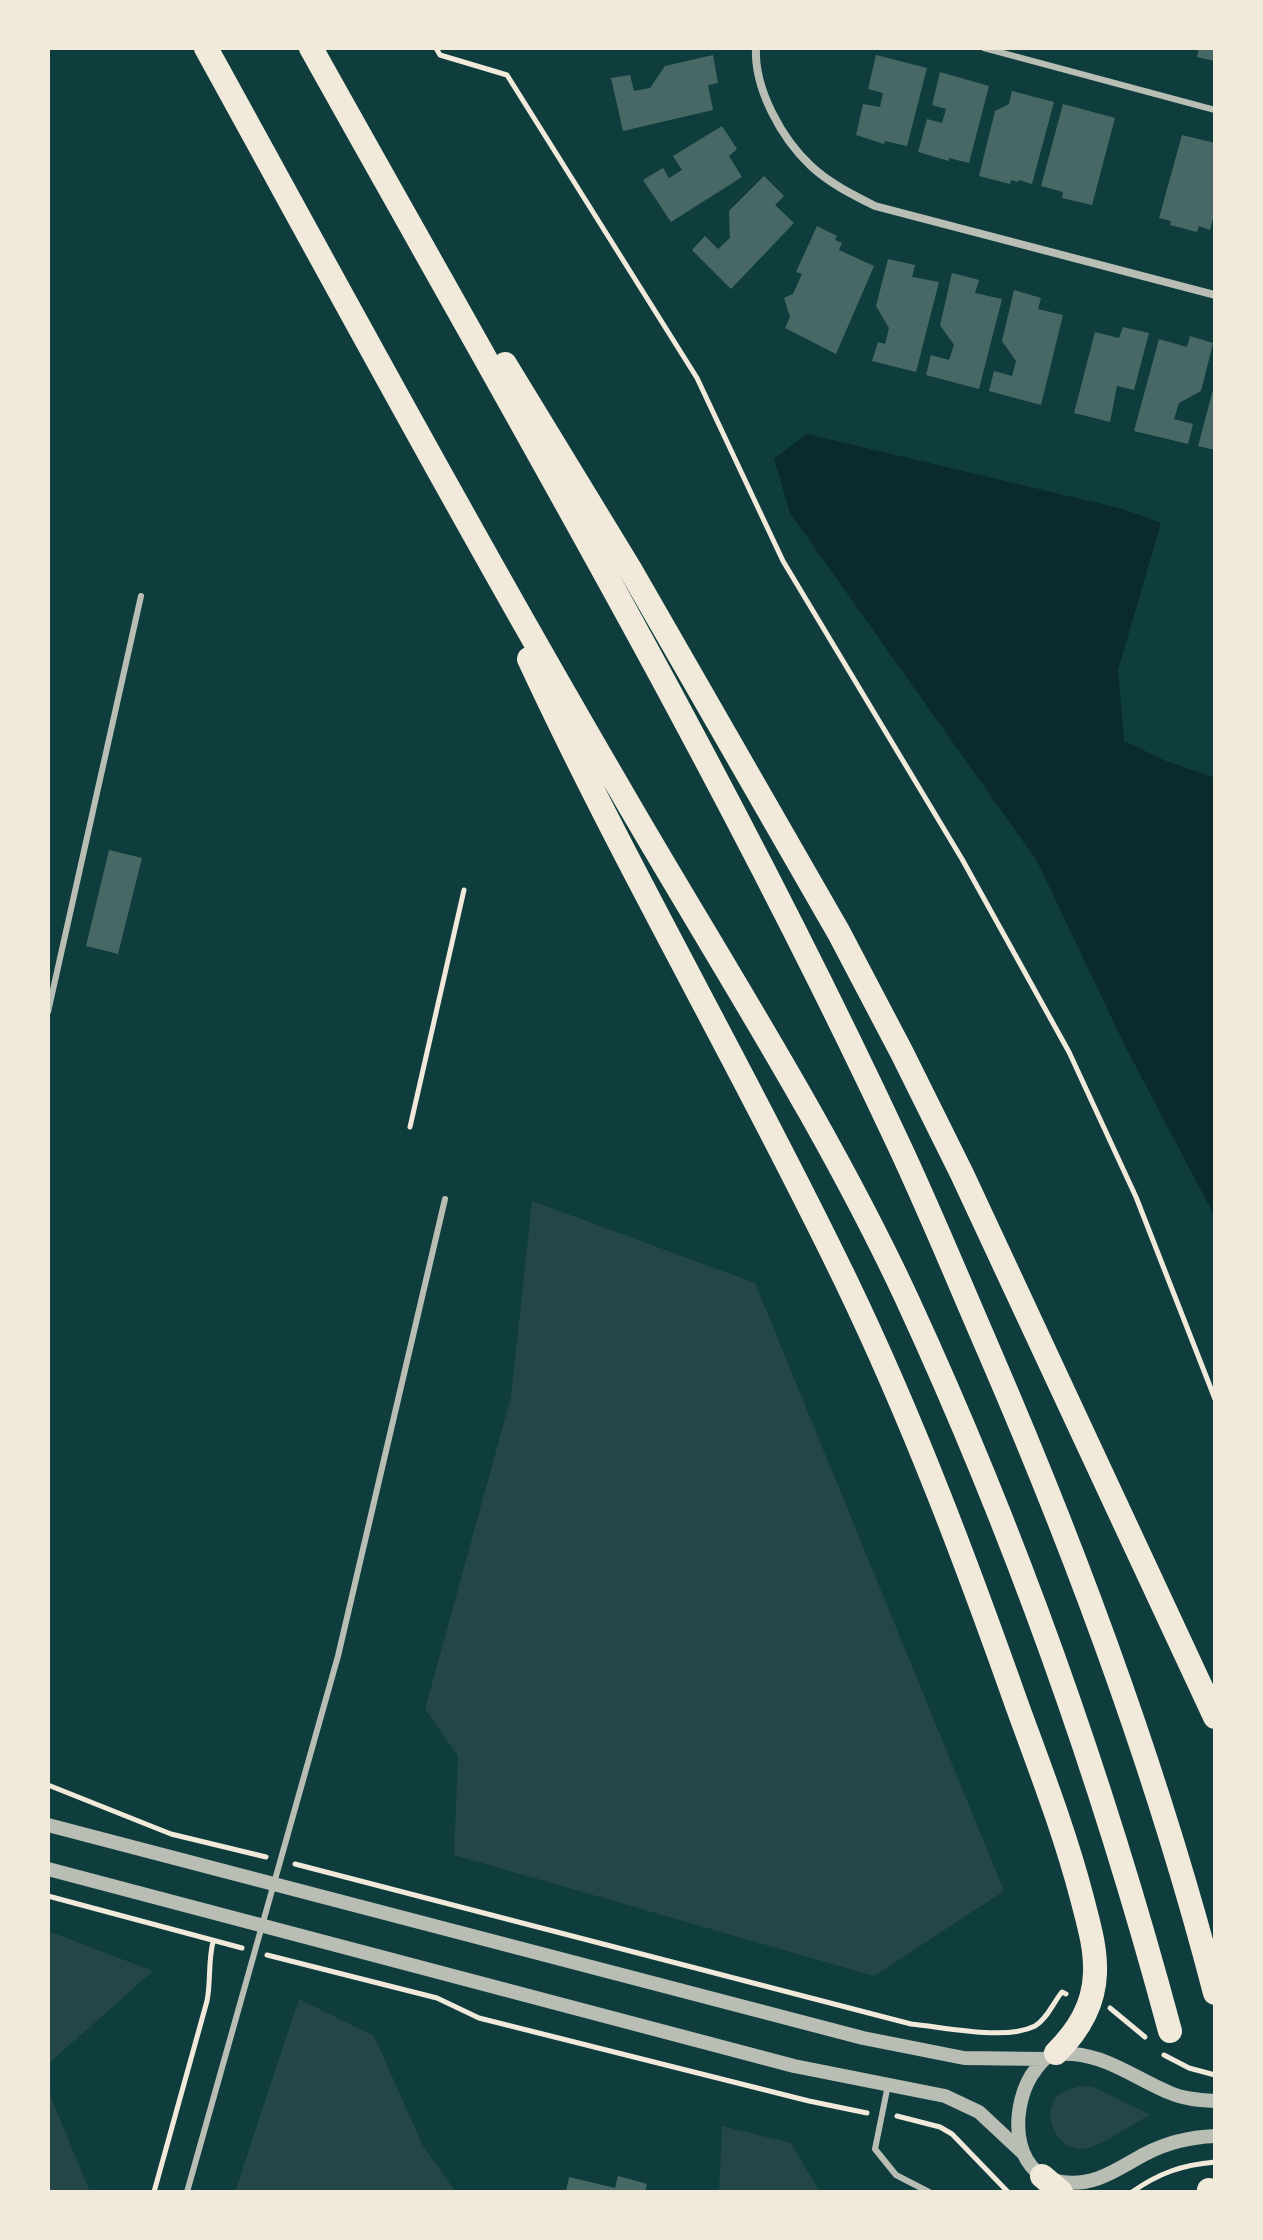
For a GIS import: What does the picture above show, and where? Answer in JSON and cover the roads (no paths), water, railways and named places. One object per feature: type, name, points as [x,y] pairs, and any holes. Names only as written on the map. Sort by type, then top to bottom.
[{"type":"highway","points":[[206,48],[611,774],[816,1125],[907,1299],[985,1479],[1069,1701],[1127,1881],[1170,2031]]},
{"type":"highway","points":[[312,48],[630,569],[839,933],[962,1174],[1215,1717]]},
{"type":"highway","points":[[312,48],[699,746],[830,1001],[901,1148],[1016,1414],[1088,1593],[1167,1827],[1215,1993]]},
{"type":"highway","points":[[451,490],[575,758],[759,1107],[849,1287],[968,1566],[1070,1854],[1092,1935],[1095,1974],[1091,2001],[1077,2030],[1050,2056]]},
{"type":"highway","points":[[1042,2176],[1061,2192]]},
{"type":"street","points":[[756,48],[763,90],[777,121],[810,165],[837,186],[875,206],[1215,295]]},
{"type":"street","points":[[48,1825],[901,2047],[964,2058],[1099,2058],[1168,2093],[1215,2101]]},
{"type":"street","points":[[48,1869],[764,2058],[945,2096],[964,2103],[989,2121],[1024,2154],[1033,2169],[1061,2183],[1100,2179],[1165,2146],[1215,2136]]},
{"type":"street","points":[[1024,2154],[1018,2129],[1018,2105],[1028,2079],[1050,2056]]},
{"type":"lane","points":[[984,48],[1215,110]]},
{"type":"lane","points":[[48,1012],[141,596]]},
{"type":"lane","points":[[187,2192],[338,1656],[445,1199]]},
{"type":"lane","points":[[888,2085],[875,2149],[896,2175],[929,2192]]}]
